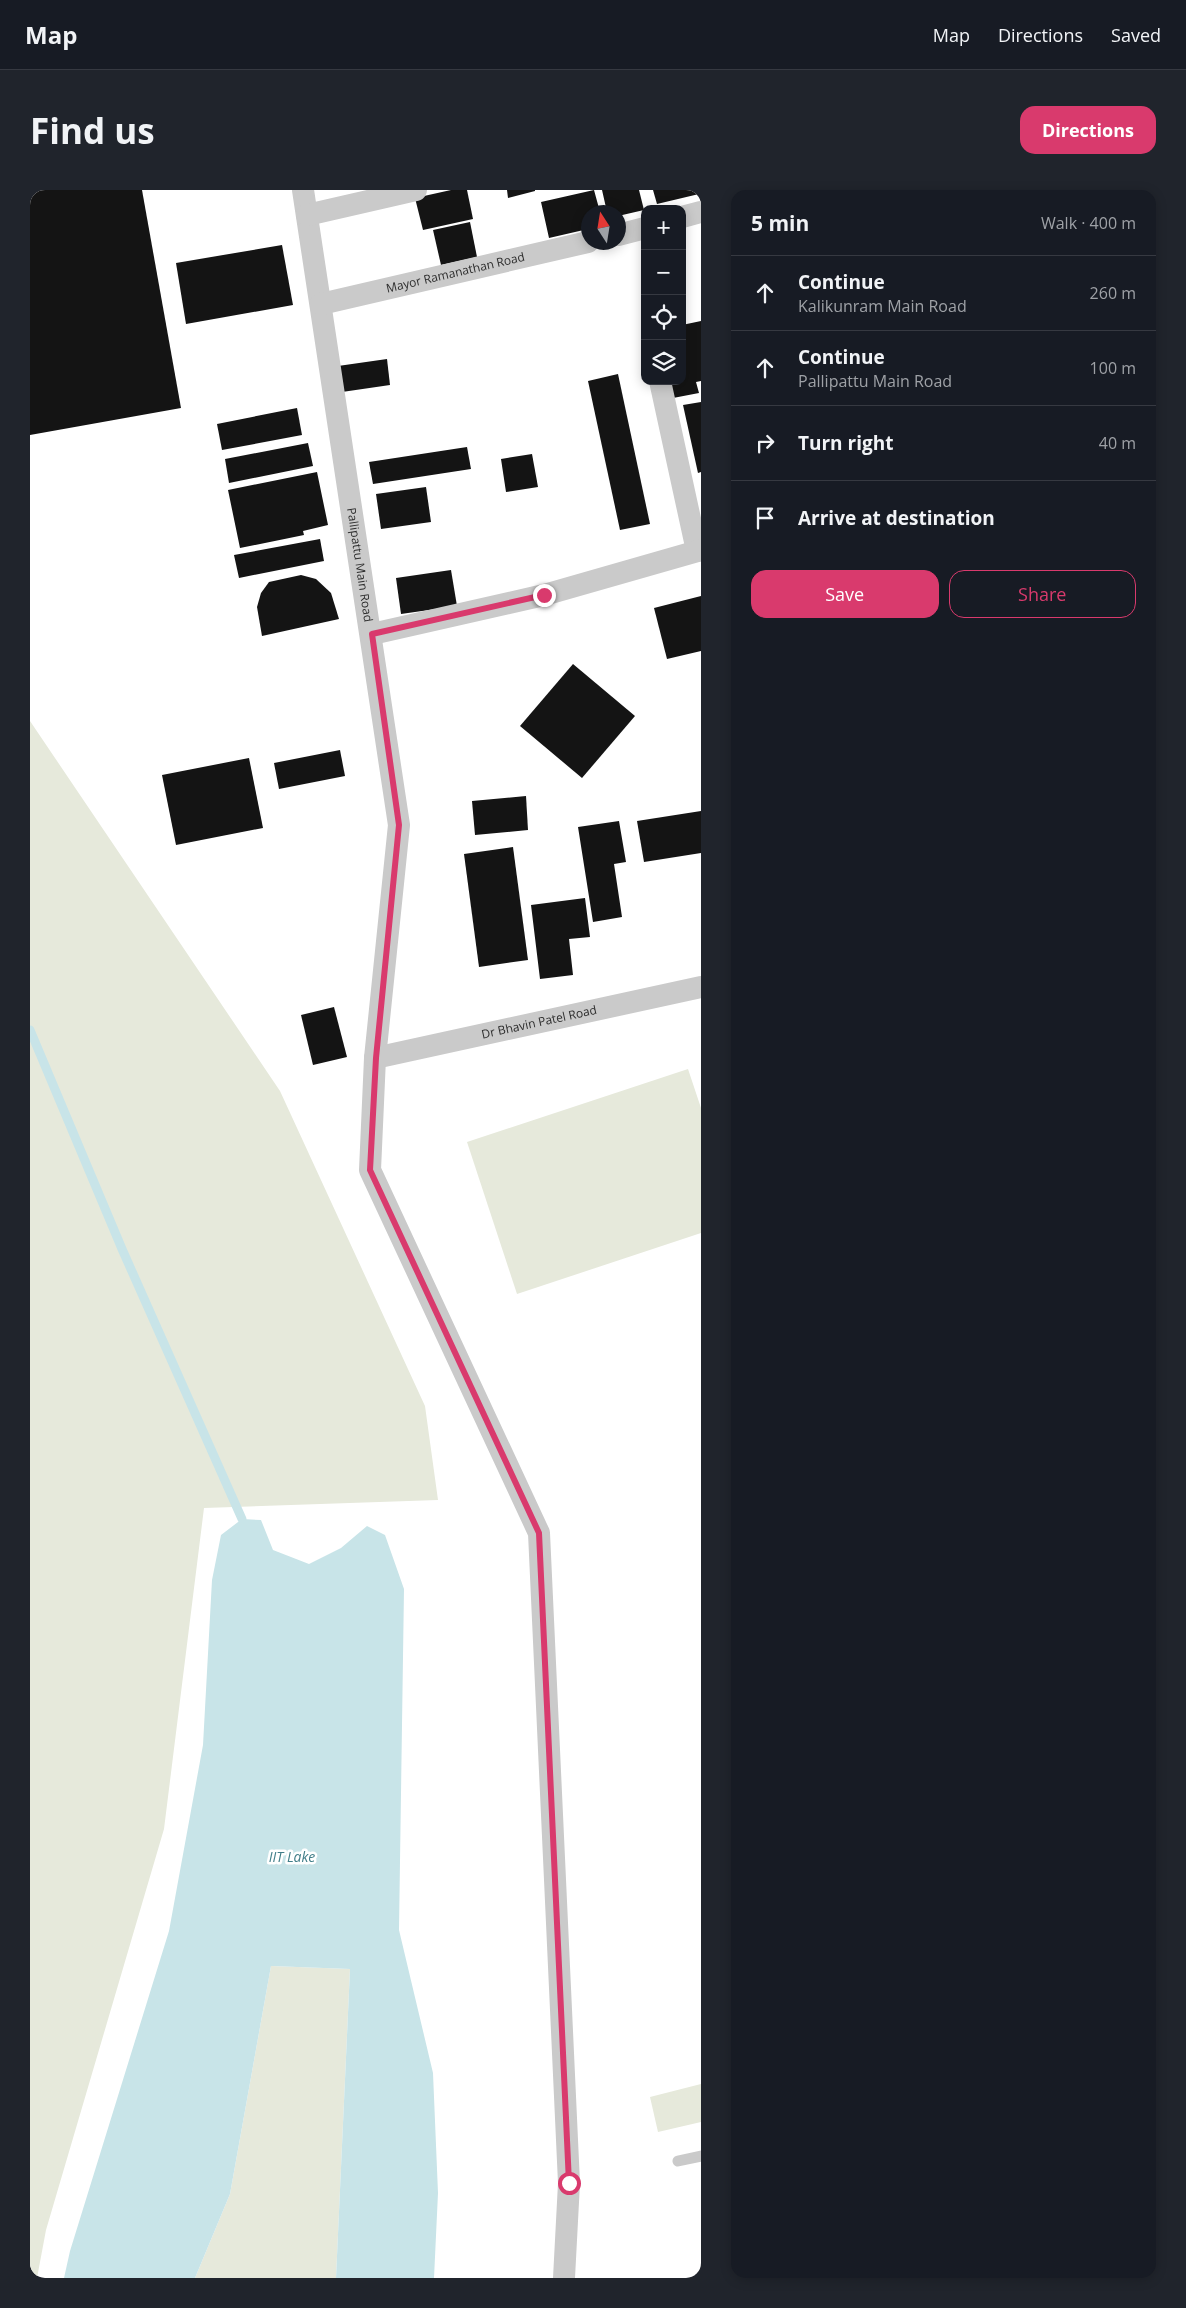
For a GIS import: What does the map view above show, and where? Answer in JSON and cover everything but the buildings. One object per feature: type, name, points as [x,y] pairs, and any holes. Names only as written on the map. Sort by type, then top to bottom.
[{"type":"street","name":"Pallipattu Main Road","points":[[303,190],[372,634],[399,825],[376,1058],[370,1170],[539,1533],[569,2183],[564,2278]]},
{"type":"street","points":[[307,216],[416,190]]},
{"type":"street","points":[[686,216],[701,212]]},
{"type":"street","points":[[626,233],[641,229]]},
{"type":"street","name":"Mayor Ramanathan Road","points":[[321,304],[581,244]]},
{"type":"street","points":[[372,634],[544,595],[699,551],[661,385]]},
{"type":"street","name":"Dr Bhavin Patel Road","points":[[376,1058],[701,987]]},
{"type":"lane","points":[[678,2161],[701,2156]]},
{"type":"shaded area","points":[[30,721],[280,1091],[425,1406],[438,1500],[204,1508],[164,1829],[46,2230],[37,2278],[30,2278]]},
{"type":"shaded area","points":[[688,1069],[701,1108],[701,1233],[517,1294],[467,1142]]},
{"type":"shaded area","points":[[271,1966],[350,1969],[336,2278],[195,2278],[230,2194]]},
{"type":"shaded area","points":[[701,2084],[701,2122],[658,2132],[650,2097]]},
{"type":"water","name":"IIT Lake","points":[[242,1519],[261,1520],[273,1550],[309,1564],[341,1548],[367,1526],[385,1535],[404,1589],[399,1930],[433,2073],[438,2193],[434,2278],[336,2278],[350,1969],[271,1966],[230,2194],[195,2278],[64,2278],[70,2251],[169,1931],[203,1745],[212,1580],[221,1535]]},
{"type":"waterway","points":[[30,1030],[122,1249],[242,1519]]},
{"type":"route","points":[[544,595],[372,634],[399,825],[376,1058],[370,1170],[539,1533],[569,2183]]}]
